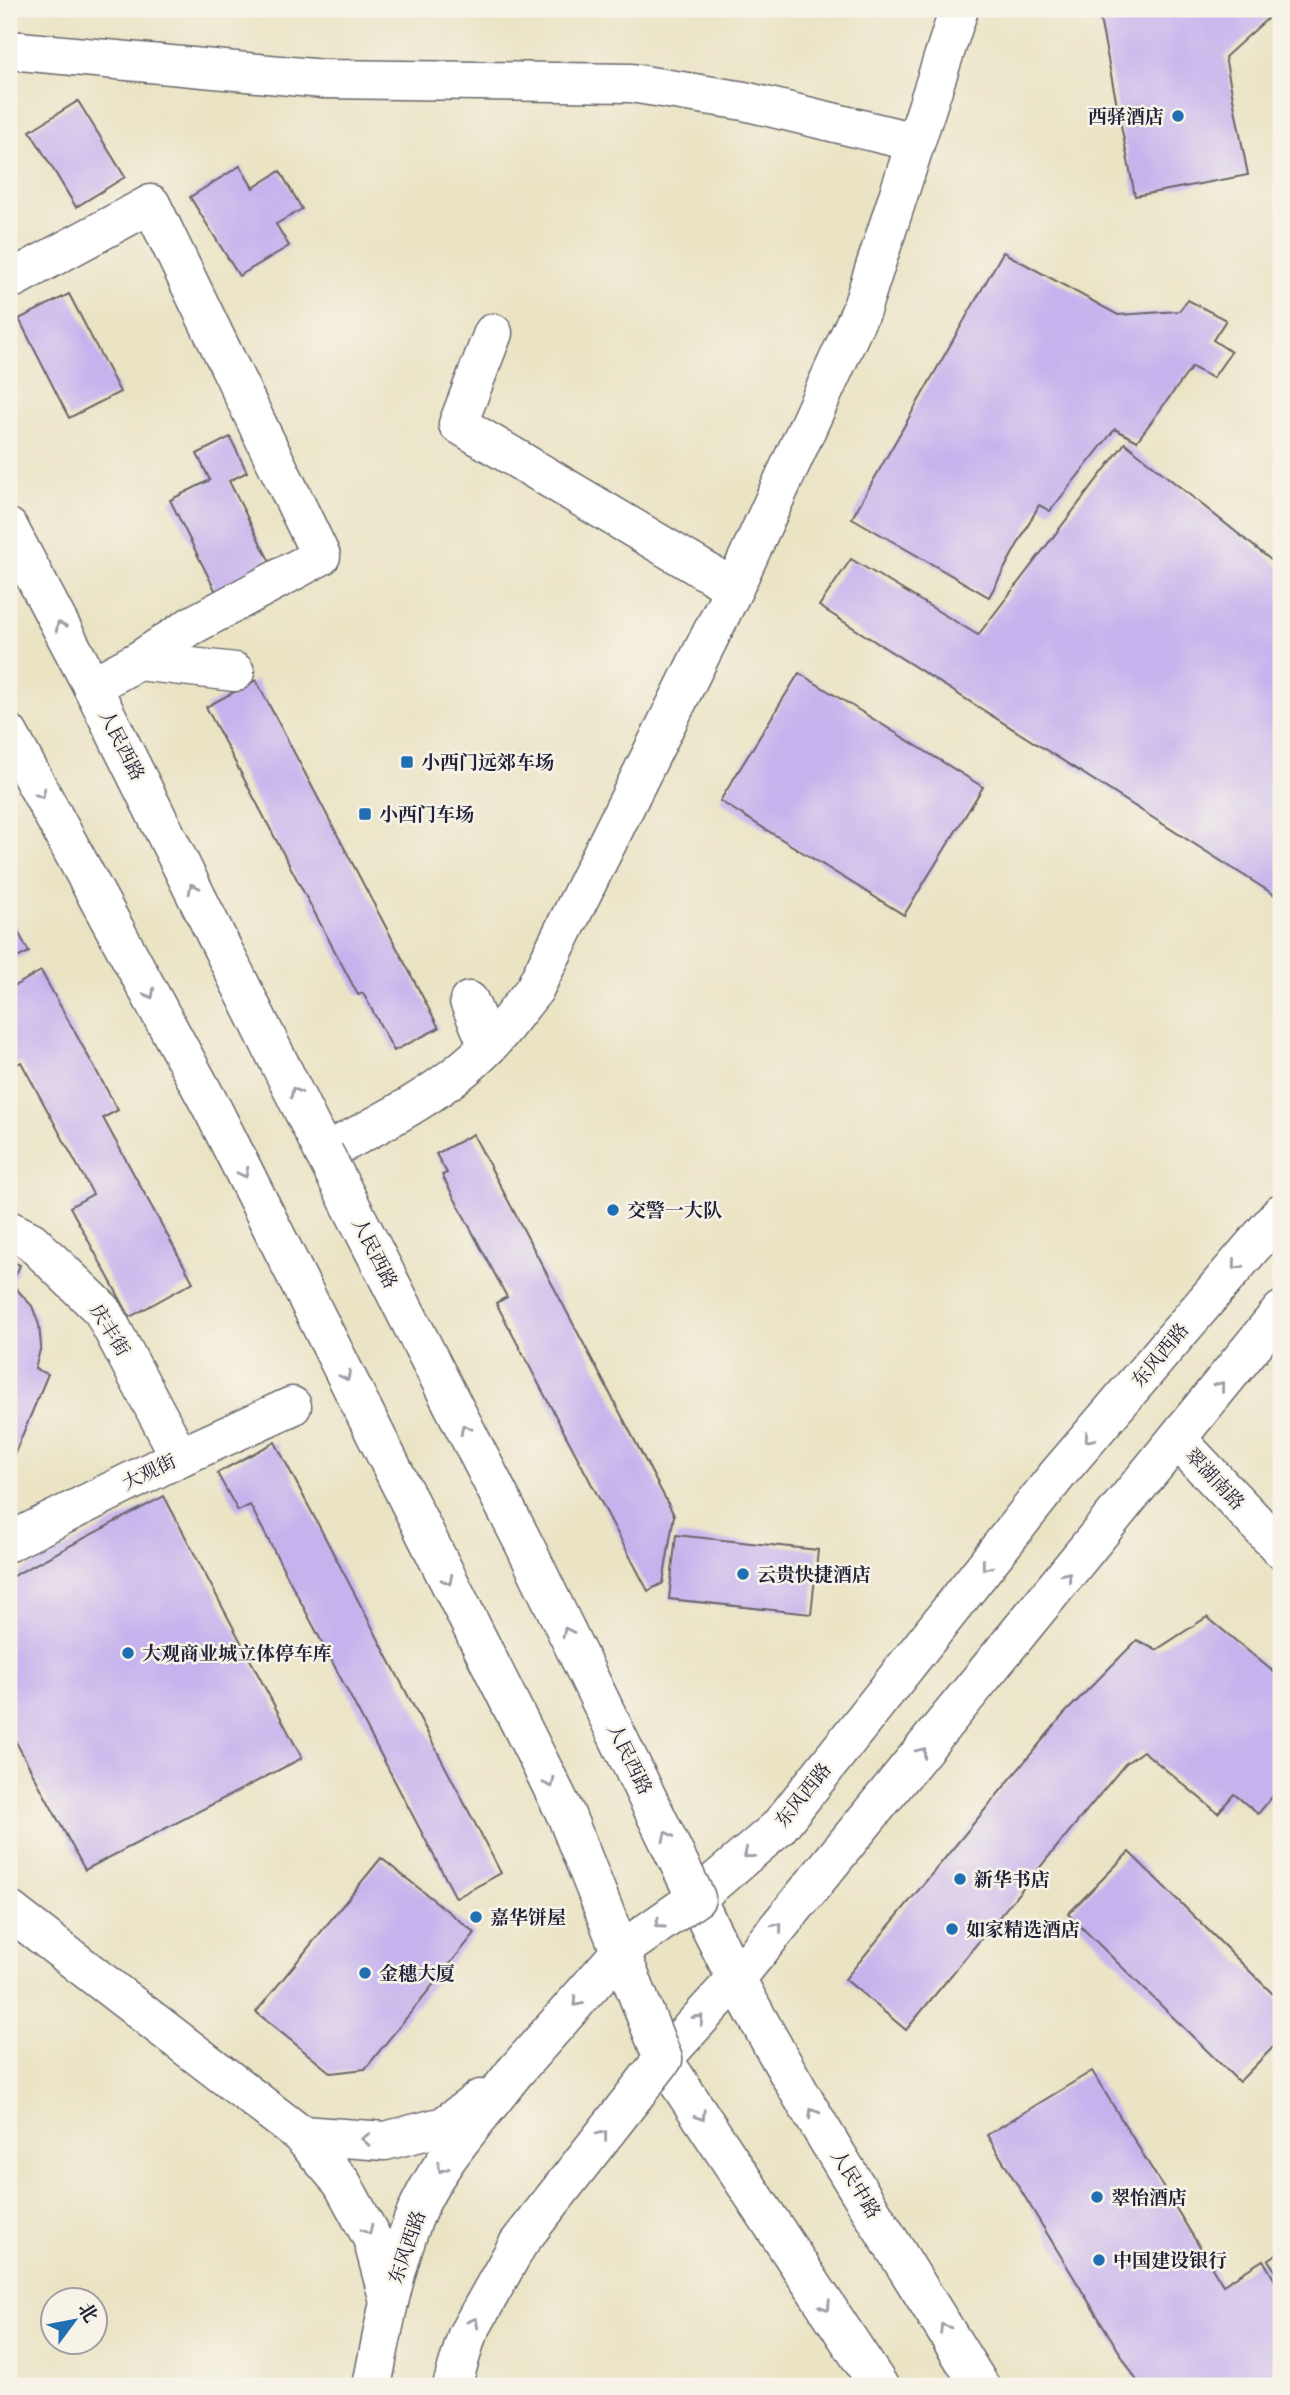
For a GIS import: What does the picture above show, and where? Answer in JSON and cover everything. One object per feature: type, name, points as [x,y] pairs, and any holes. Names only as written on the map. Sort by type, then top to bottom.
[{"type":"main road","points":[[324,1153],[376,1126],[445,1081],[488,1045],[534,990],[734,588],[861,310],[959,9]]},
{"type":"main road","points":[[9,50],[323,79],[631,83],[744,102],[915,142]]},
{"type":"main road","points":[[13,278],[151,204],[321,556],[191,626],[138,662],[92,686]]},
{"type":"main road","points":[[493,333],[458,424],[734,588]]},
{"type":"main road","name":"人民西路","points":[[9,528],[92,686],[324,1153],[525,1546],[735,1980]]},
{"type":"main road","points":[[138,662],[235,671]]},
{"type":"main road","points":[[9,734],[214,1112],[566,1815],[622,1950],[663,2059],[879,2386]]},
{"type":"main road","points":[[469,1001],[488,1045]]},
{"type":"main road","name":"东风西路","points":[[372,2386],[388,2301],[414,2218],[442,2166],[513,2074],[622,1950],[696,1898],[778,1828],[1058,1474],[1281,1213]]},
{"type":"main road","name":"庆丰街","points":[[9,1230],[31,1241],[102,1310],[180,1457]]},
{"type":"main road","points":[[452,2386],[467,2335],[518,2244],[663,2059],[735,1980],[1281,1311]]},
{"type":"main road","name":"大观街","points":[[9,1542],[180,1457],[292,1406]]},
{"type":"main road","name":"翠湖南路","points":[[1177,1439],[1281,1549]]},
{"type":"main road","points":[[9,1910],[301,2135],[342,2183],[372,2238],[388,2301]]},
{"type":"main road","name":"人民中路","points":[[735,1980],[980,2386]]},
{"type":"main road","points":[[301,2135],[386,2141],[444,2126],[513,2074]]},
{"type":"building","name":"西驿酒店","points":[[1098,9],[1278,9],[1225,57],[1248,175],[1135,196]]},
{"type":"building","points":[[78,101],[125,177],[76,207],[30,131]]},
{"type":"building","points":[[240,166],[253,188],[280,171],[302,209],[276,224],[289,246],[239,276],[190,197]]},
{"type":"building","points":[[1003,252],[1118,315],[1179,311],[1188,300],[1226,320],[1213,340],[1231,352],[1213,378],[1192,367],[1137,441],[1115,429],[1050,511],[1039,505],[989,597],[852,518]]},
{"type":"building","points":[[69,294],[120,392],[69,418],[19,319]]},
{"type":"building","points":[[230,437],[247,472],[229,481],[274,570],[219,598],[170,500],[210,480],[197,454]]},
{"type":"building","points":[[1125,443],[1281,568],[1281,899],[819,606],[851,559],[978,635]]},
{"type":"building","points":[[799,673],[983,787],[904,915],[720,801]]},
{"type":"building","points":[[256,680],[439,1028],[394,1051],[363,993],[358,995],[206,707]]},
{"type":"building","points":[[9,915],[29,952],[9,962]]},
{"type":"building","points":[[41,971],[118,1110],[103,1118],[193,1282],[130,1317],[70,1207],[93,1194],[21,1062],[9,1068],[9,989]]},
{"type":"building","points":[[473,1134],[674,1515],[663,1583],[648,1591],[496,1303],[507,1297],[442,1175],[447,1173],[436,1154]]},
{"type":"building","points":[[9,1260],[20,1265],[12,1284],[32,1306],[39,1325],[41,1346],[35,1369],[48,1374],[9,1467]]},
{"type":"building","points":[[275,1442],[501,1873],[456,1898],[250,1505],[238,1511],[217,1473]]},
{"type":"building","name":"大观商业城立体停车库","points":[[164,1496],[302,1758],[85,1870],[9,1729],[9,1578]]},
{"type":"building","name":"云贵快捷酒店","points":[[676,1535],[818,1550],[811,1614],[669,1599]]},
{"type":"building","points":[[1207,1617],[1281,1678],[1281,1786],[1258,1814],[1234,1794],[1218,1813],[1143,1751],[1125,1764],[906,2030],[845,1979],[1064,1714],[1137,1640],[1156,1650]]},
{"type":"building","points":[[1129,1852],[1281,2002],[1281,2039],[1239,2082],[1068,1914]]},
{"type":"building","name":"金穗大厦","points":[[381,1858],[475,1933],[365,2069],[331,2073],[256,2012]]},
{"type":"building","name":"翠怡酒店","points":[[1092,2071],[1223,2285],[1263,2260],[1281,2291],[1281,2386],[1140,2386],[987,2135]]},
{"type":"building","points":[[1281,2251],[1281,2279],[1268,2260]]},
{"type":"place","name":"西驿酒店","points":[[1178,116]]},
{"type":"place","name":"小西门远郊车场","points":[[407,762]]},
{"type":"place","name":"小西门车场","points":[[365,814]]},
{"type":"place","name":"交警一大队","points":[[613,1210]]},
{"type":"place","name":"云贵快捷酒店","points":[[743,1574]]},
{"type":"place","name":"大观商业城立体停车库","points":[[128,1653]]},
{"type":"place","name":"新华书店","points":[[960,1879]]},
{"type":"place","name":"嘉华饼屋","points":[[476,1917]]},
{"type":"place","name":"如家精选酒店","points":[[952,1929]]},
{"type":"place","name":"金穗大厦","points":[[365,1973]]},
{"type":"place","name":"翠怡酒店","points":[[1097,2197]]},
{"type":"place","name":"中国建设银行","points":[[1099,2260]]}]
